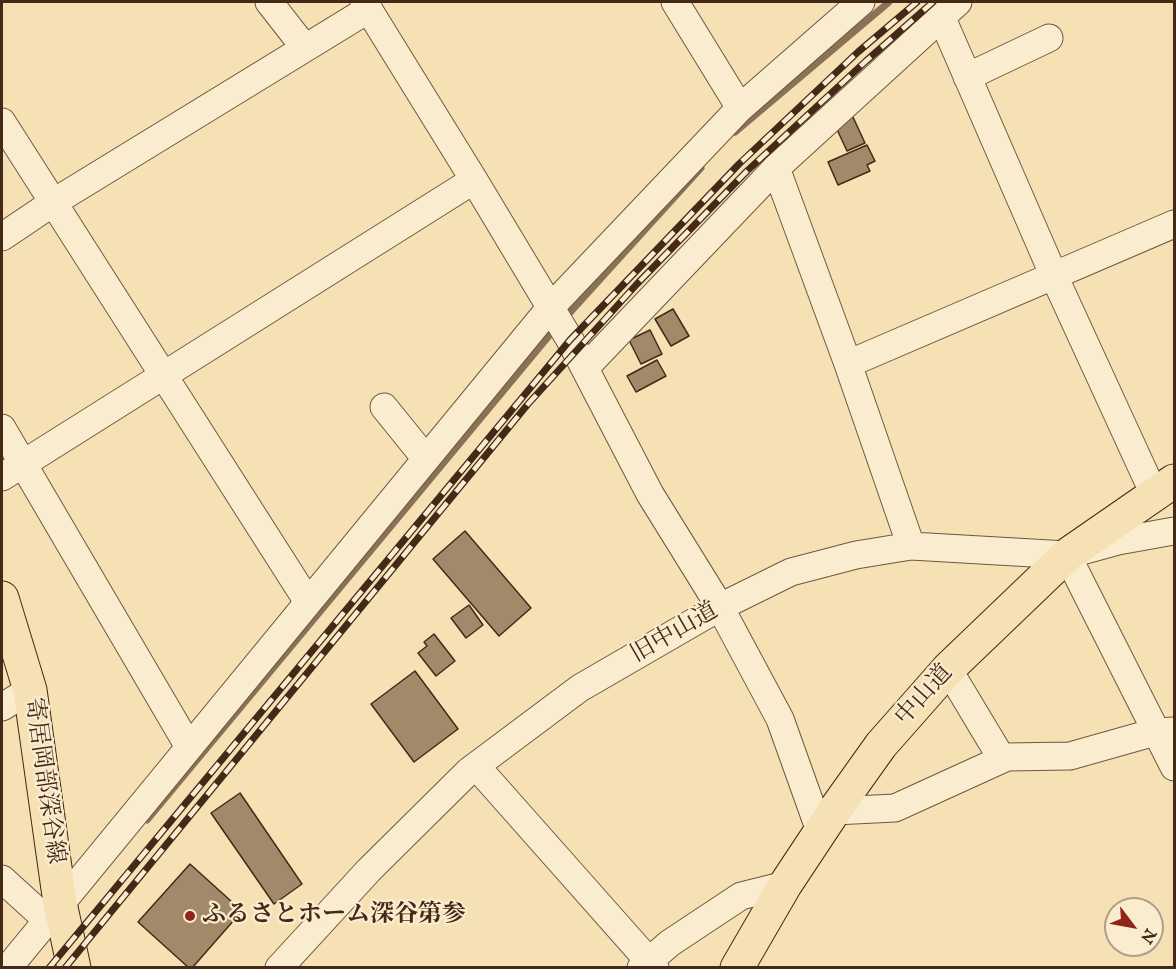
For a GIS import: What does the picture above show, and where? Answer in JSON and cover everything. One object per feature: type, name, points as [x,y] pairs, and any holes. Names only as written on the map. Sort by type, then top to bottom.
[{"type":"main road","name":"中山道","points":[[737,968],[785,885],[827,821],[881,745],[948,669],[1067,555],[1164,488]]},
{"type":"main road","name":"寄居岡部深谷線","points":[[2,598],[30,690],[53,911],[74,968]]},
{"type":"street","points":[[269,2],[305,48]]},
{"type":"street","points":[[675,2],[740,108]]},
{"type":"street","points":[[8,968],[550,308],[740,108],[861,2]]},
{"type":"street","points":[[2,237],[54,202],[305,48],[366,5],[474,180],[585,368],[650,494],[720,607],[780,719],[827,821],[895,808],[1007,757],[1070,756],[1165,731]]},
{"type":"street","points":[[585,368],[776,168],[949,9],[967,76],[1054,276],[1164,488]]},
{"type":"street","points":[[967,76],[1049,38]]},
{"type":"street","points":[[2,122],[309,602]]},
{"type":"street","points":[[776,168],[848,364],[911,546]]},
{"type":"street","points":[[12,470],[474,180]]},
{"type":"street","points":[[848,364],[1174,224]]},
{"type":"street","points":[[384,407],[426,459]]},
{"type":"street","points":[[2,428],[12,470],[189,747]]},
{"type":"street","name":"旧中山道","points":[[279,968],[369,870],[476,766],[580,688],[720,607],[791,572],[856,555],[911,546],[1067,555],[1118,541],[1174,531]]},
{"type":"street","points":[[1067,555],[1165,731],[1174,766]]},
{"type":"street","points":[[948,669],[1002,759]]},
{"type":"street","points":[[2,707],[30,690]]},
{"type":"street","points":[[476,766],[648,965],[670,943],[741,896],[785,885]]},
{"type":"street","points":[[2,879],[53,911]]},
{"type":"building","points":[[852,115],[865,143],[847,151],[834,123]]},
{"type":"building","points":[[867,145],[875,161],[867,165],[870,171],[838,185],[828,162]]},
{"type":"building","points":[[673,309],[689,336],[671,346],[655,319]]},
{"type":"building","points":[[650,330],[662,354],[641,364],[629,340]]},
{"type":"building","points":[[657,360],[666,376],[636,392],[627,376]]},
{"type":"building","points":[[465,531],[531,608],[499,636],[433,559]]},
{"type":"building","points":[[469,605],[483,625],[466,638],[451,618]]},
{"type":"building","points":[[434,634],[455,661],[436,676],[418,653],[427,646],[424,642]]},
{"type":"building","points":[[415,671],[458,729],[414,762],[371,704]]},
{"type":"building","points":[[240,793],[302,884],[274,904],[211,813]]},
{"type":"building","name":"ふるさとホーム深谷第参","points":[[190,864],[242,911],[192,968],[189,968],[138,922]]},
{"type":"waterway","points":[[735,132],[889,2]]},
{"type":"waterway","points":[[566,317],[701,168]]},
{"type":"waterway","points":[[147,820],[553,331]]},
{"type":"railway","points":[[49,968],[570,340],[739,164],[858,52],[917,2]]},
{"type":"railway","points":[[65,968],[528,404],[636,285],[747,171],[933,2]]},
{"type":"place","name":"ふるさとホーム深谷第参","points":[[190,916]]}]
